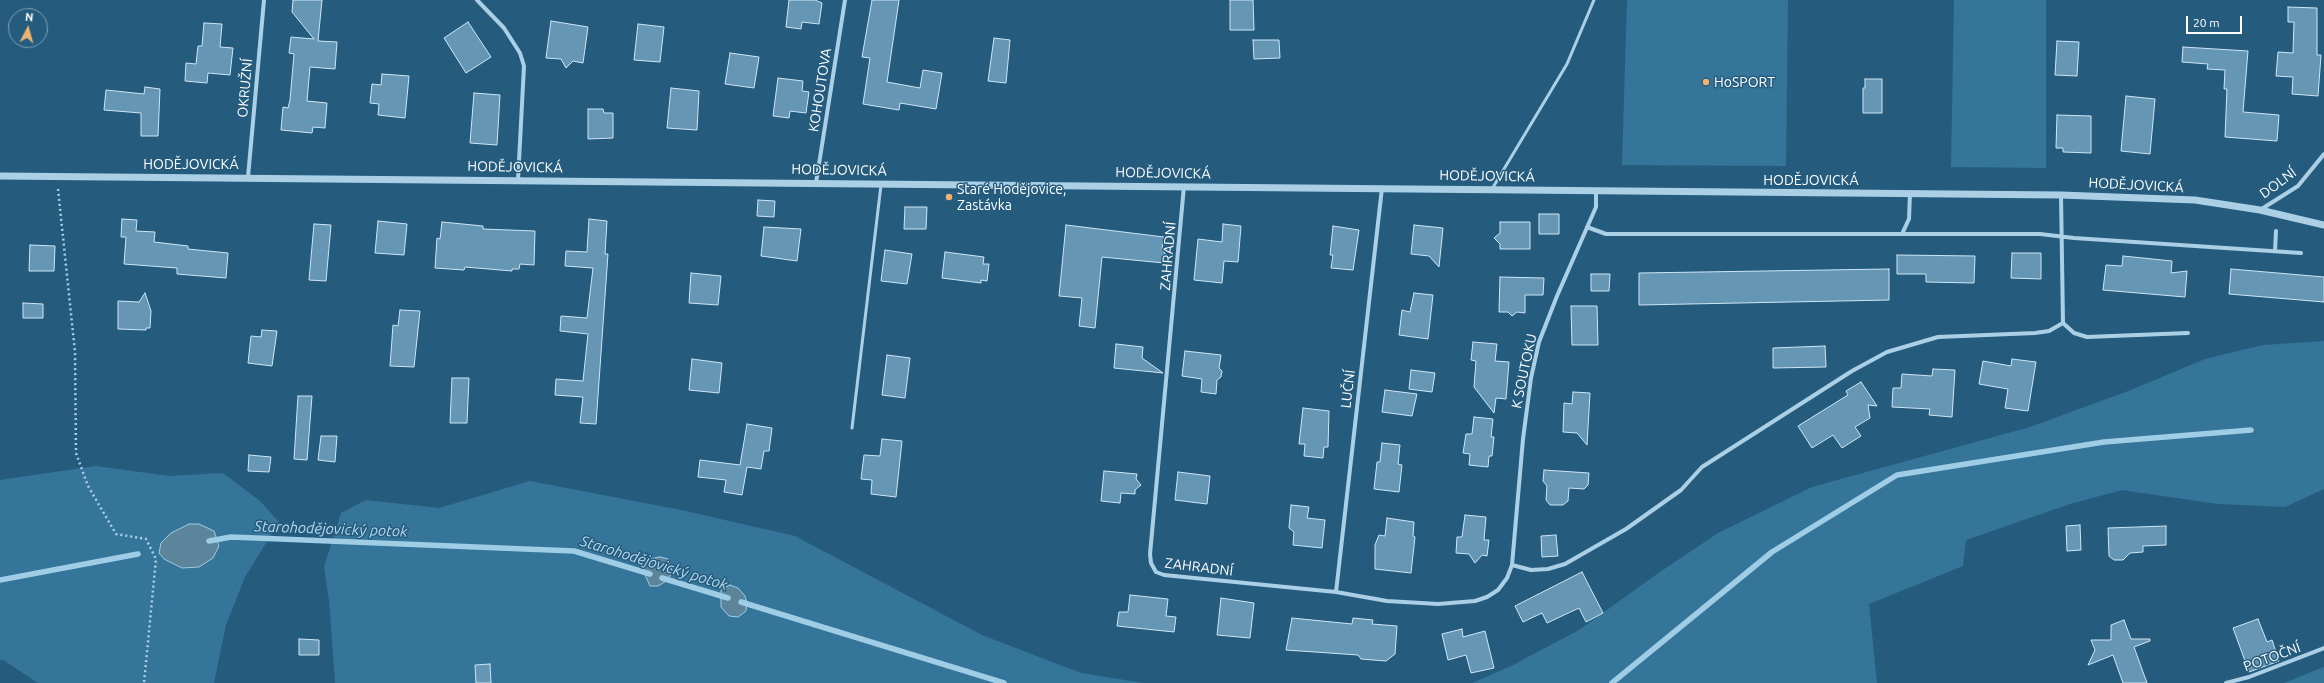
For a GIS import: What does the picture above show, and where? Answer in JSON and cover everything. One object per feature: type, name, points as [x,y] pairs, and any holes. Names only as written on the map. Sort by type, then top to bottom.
[{"type":"street","name":"OKRUŽNÍ","points":[[248,177],[264,0]]},
{"type":"street","points":[[477,0],[504,28],[520,53],[524,66],[518,180]]},
{"type":"street","name":"KOHOUTOVA","points":[[816,183],[845,0]]},
{"type":"street","name":"DOLNÍ","points":[[2260,210],[2298,186],[2324,154]]},
{"type":"street","name":"HODĚJOVICKÁ","points":[[0,176],[248,177],[2062,195],[2194,200],[2260,210],[2324,224]]},
{"type":"street","name":"ZAHRADNÍ","points":[[1184,186],[1151,563],[1156,572],[1164,575],[1336,592],[1387,601],[1438,604],[1475,601],[1498,590],[1507,578],[1512,565]]},
{"type":"street","name":"LUČNÍ","points":[[1336,592],[1382,188]]},
{"type":"street","name":"K SOUTOKU","points":[[1512,565],[1523,439],[1539,342],[1557,296],[1596,207],[1596,191]]},
{"type":"street","points":[[1902,234],[1909,219],[1910,193]]},
{"type":"street","points":[[2062,195],[2061,236],[2063,323],[2074,333],[2087,337],[2188,333]]},
{"type":"street","points":[[1587,227],[1606,234],[2040,234],[2301,253]]},
{"type":"street","points":[[2275,251],[2276,231]]},
{"type":"street","points":[[1512,565],[1531,570],[1548,569],[1565,564],[1626,529],[1681,490],[1702,468],[1852,371],[1887,352],[1938,337],[2035,333],[2049,331],[2063,323]]},
{"type":"street","name":"POTOČNÍ","points":[[2226,683],[2248,677],[2324,648]]},
{"type":"lane","points":[[1492,189],[1567,64],[1594,0]]},
{"type":"lane","points":[[852,428],[881,183]]},
{"type":"path","points":[[58,177],[75,352],[76,453],[88,486],[116,534],[146,539],[156,559],[144,683]]},
{"type":"shaded area","name":"HoSPORT","points":[[1627,0],[1788,0],[1786,166],[1622,165]]},
{"type":"shaded area","points":[[1954,0],[2046,0],[2046,168],[1951,167]]},
{"type":"shaded area","points":[[2324,341],[2324,489],[2285,507],[2218,504],[2122,490],[2070,504],[1966,540],[1963,566],[1869,604],[1877,683],[1472,683],[1511,666],[1579,630],[1657,574],[1718,533],[1812,487],[2030,427],[2131,390],[2205,359],[2263,345]]},
{"type":"shaded area","points":[[96,466],[169,476],[223,473],[260,501],[279,522],[245,577],[226,625],[214,683],[38,683],[3,660],[0,660],[0,480]]},
{"type":"shaded area","points":[[530,481],[681,510],[795,536],[982,635],[1081,673],[1143,683],[335,683],[329,600],[324,567],[341,513],[366,500],[439,508]]},
{"type":"shaded area","points":[[2324,667],[2324,683],[2284,683]]},
{"type":"water","points":[[189,524],[199,524],[214,531],[219,546],[213,558],[199,567],[182,568],[164,559],[159,553],[161,543],[171,533]]},
{"type":"water","points":[[660,557],[668,559],[672,571],[668,580],[658,586],[650,586],[642,568],[649,559]]},
{"type":"water","points":[[730,585],[738,588],[745,596],[747,603],[746,611],[738,617],[729,616],[721,607],[721,589]]},
{"type":"building","points":[[293,0],[322,0],[318,41],[337,42],[335,69],[310,67],[307,101],[327,103],[325,128],[313,127],[312,133],[281,130],[283,107],[288,108],[290,100],[294,54],[289,53],[291,37],[314,39],[292,12]]},
{"type":"building","points":[[789,0],[815,0],[822,3],[819,24],[802,22],[801,29],[786,27]]},
{"type":"building","points":[[872,0],[899,0],[887,82],[920,88],[923,70],[942,73],[936,109],[900,103],[899,110],[863,104],[870,58],[862,57]]},
{"type":"building","points":[[1230,0],[1253,0],[1254,30],[1230,30]]},
{"type":"building","points":[[2288,7],[2317,8],[2317,55],[2321,55],[2318,96],[2292,94],[2293,77],[2276,76],[2278,52],[2293,53],[2294,22],[2288,22]]},
{"type":"building","points":[[551,21],[588,27],[583,63],[573,61],[566,68],[561,59],[546,58]]},
{"type":"building","points":[[468,22],[491,57],[466,73],[444,38]]},
{"type":"building","points":[[204,23],[222,24],[220,47],[233,48],[230,75],[208,73],[207,83],[185,81],[186,63],[196,64],[198,46],[202,46]]},
{"type":"building","points":[[638,24],[664,27],[660,62],[634,60]]},
{"type":"building","points":[[994,38],[1010,40],[1006,83],[988,81]]},
{"type":"building","points":[[1253,40],[1279,40],[1280,58],[1254,59]]},
{"type":"building","points":[[2057,41],[2079,42],[2077,76],[2055,75]]},
{"type":"building","points":[[2183,47],[2248,51],[2243,112],[2279,115],[2277,141],[2225,137],[2227,89],[2224,89],[2225,70],[2207,69],[2208,64],[2182,62]]},
{"type":"building","points":[[730,53],[759,57],[754,88],[725,84]]},
{"type":"building","points":[[382,74],[409,76],[405,118],[378,115],[379,104],[370,103],[372,84],[381,85]]},
{"type":"building","points":[[778,78],[803,81],[802,91],[809,92],[806,113],[790,111],[789,118],[773,116]]},
{"type":"building","points":[[1865,79],[1882,79],[1882,113],[1863,113],[1863,88],[1865,88]]},
{"type":"building","points":[[145,87],[160,89],[158,136],[141,136],[141,113],[104,110],[106,90],[144,94]]},
{"type":"building","points":[[671,88],[699,91],[697,130],[667,128]]},
{"type":"building","points":[[474,93],[500,95],[497,145],[470,143]]},
{"type":"building","points":[[2126,96],[2155,99],[2150,154],[2121,151]]},
{"type":"building","points":[[588,109],[603,109],[604,113],[613,113],[613,138],[588,139]]},
{"type":"building","points":[[2057,115],[2091,116],[2091,153],[2063,152],[2063,148],[2056,148]]},
{"type":"building","points":[[758,200],[775,201],[774,217],[757,216]]},
{"type":"building","points":[[905,207],[927,207],[926,229],[904,229]]},
{"type":"building","points":[[1539,214],[1559,214],[1559,234],[1539,234]]},
{"type":"building","points":[[122,219],[137,220],[136,231],[155,232],[154,242],[188,246],[188,249],[228,253],[226,278],[177,274],[177,268],[124,264],[126,237],[121,237]]},
{"type":"building","points":[[589,219],[607,221],[605,254],[608,254],[596,424],[580,423],[583,397],[555,395],[556,379],[583,381],[588,334],[560,331],[561,316],[587,318],[593,268],[565,266],[566,251],[587,252]]},
{"type":"building","points":[[378,221],[407,224],[404,255],[375,253]]},
{"type":"building","points":[[442,222],[483,226],[483,229],[535,231],[534,265],[520,264],[519,269],[512,269],[512,271],[465,267],[464,270],[435,268],[437,238],[440,239]]},
{"type":"building","points":[[1500,222],[1530,222],[1530,249],[1500,249],[1500,244],[1494,238],[1500,233]]},
{"type":"building","points":[[314,224],[331,225],[326,281],[309,280]]},
{"type":"building","points":[[1223,224],[1241,226],[1238,262],[1224,261],[1222,283],[1194,280],[1198,239],[1222,242]]},
{"type":"building","points":[[1066,225],[1164,237],[1162,249],[1165,253],[1164,263],[1102,257],[1095,328],[1079,326],[1082,298],[1059,296]]},
{"type":"building","points":[[1414,225],[1443,228],[1439,267],[1429,256],[1411,254]]},
{"type":"building","points":[[1333,226],[1359,230],[1353,270],[1331,268],[1333,255],[1330,255]]},
{"type":"building","points":[[764,227],[801,229],[797,261],[761,256]]},
{"type":"building","points":[[30,245],[55,246],[54,271],[29,271]]},
{"type":"building","points":[[885,250],[912,254],[907,284],[881,281]]},
{"type":"building","points":[[945,252],[984,257],[983,264],[989,264],[987,281],[981,280],[981,283],[942,278]]},
{"type":"building","points":[[2012,253],[2041,253],[2041,279],[2011,278]]},
{"type":"building","points":[[1897,255],[1975,256],[1974,283],[1926,282],[1926,274],[1897,274]]},
{"type":"building","points":[[2123,256],[2172,261],[2171,273],[2187,271],[2185,297],[2103,290],[2106,265],[2122,266]]},
{"type":"building","points":[[1889,269],[1889,300],[1639,305],[1639,273]]},
{"type":"building","points":[[2231,269],[2324,277],[2324,302],[2229,294]]},
{"type":"building","points":[[691,273],[721,276],[718,305],[689,303]]},
{"type":"building","points":[[1591,274],[1610,274],[1609,291],[1591,291]]},
{"type":"building","points":[[1500,277],[1544,278],[1543,295],[1525,295],[1525,313],[1517,312],[1512,316],[1508,312],[1499,312]]},
{"type":"building","points":[[145,293],[151,311],[150,328],[146,328],[146,330],[118,329],[118,301],[139,302]]},
{"type":"building","points":[[1414,293],[1433,295],[1428,339],[1399,335],[1402,310],[1410,312]]},
{"type":"building","points":[[23,303],[43,304],[43,318],[23,318]]},
{"type":"building","points":[[1571,306],[1597,306],[1598,345],[1572,345]]},
{"type":"building","points":[[400,310],[420,311],[414,367],[390,366],[393,325],[398,326]]},
{"type":"building","points":[[262,330],[277,331],[272,366],[248,363],[251,336],[261,337]]},
{"type":"building","points":[[1473,342],[1497,344],[1495,361],[1509,362],[1506,399],[1496,398],[1494,413],[1474,387],[1476,361],[1471,360]]},
{"type":"building","points":[[1116,344],[1143,347],[1142,358],[1163,373],[1114,368]]},
{"type":"building","points":[[1825,346],[1826,367],[1773,368],[1773,348]]},
{"type":"building","points":[[1185,351],[1221,355],[1219,368],[1222,371],[1221,377],[1217,380],[1216,394],[1201,392],[1202,379],[1182,376]]},
{"type":"building","points":[[887,355],[910,358],[905,398],[882,395]]},
{"type":"building","points":[[692,359],[722,363],[719,393],[689,390]]},
{"type":"building","points":[[2012,359],[2036,362],[2028,411],[2005,408],[2008,389],[1979,384],[1983,361],[2011,366]]},
{"type":"building","points":[[1933,369],[1955,370],[1952,417],[1929,415],[1930,409],[1892,407],[1893,388],[1901,388],[1902,374],[1932,376]]},
{"type":"building","points":[[1411,370],[1435,373],[1432,392],[1409,389]]},
{"type":"building","points":[[452,378],[469,378],[467,423],[450,423]]},
{"type":"building","points":[[1861,382],[1877,406],[1868,405],[1870,418],[1855,427],[1861,436],[1842,448],[1833,435],[1812,448],[1798,426],[1848,395],[1846,391]]},
{"type":"building","points":[[1385,390],[1417,394],[1412,416],[1382,412]]},
{"type":"building","points":[[1573,392],[1590,393],[1587,445],[1577,433],[1563,432],[1564,403],[1572,404]]},
{"type":"building","points":[[298,396],[312,396],[307,460],[294,459]]},
{"type":"building","points":[[1303,408],[1329,411],[1328,447],[1324,447],[1323,458],[1304,456],[1305,444],[1299,444]]},
{"type":"building","points":[[1474,417],[1493,419],[1491,437],[1494,437],[1492,456],[1489,456],[1488,467],[1469,465],[1470,454],[1463,453],[1466,434],[1472,434]]},
{"type":"building","points":[[747,424],[772,428],[769,451],[764,451],[761,469],[747,467],[742,495],[724,492],[726,480],[698,477],[700,460],[740,465]]},
{"type":"building","points":[[321,436],[337,436],[335,462],[318,460]]},
{"type":"building","points":[[882,439],[902,441],[896,497],[871,494],[872,480],[861,479],[864,455],[880,456]]},
{"type":"building","points":[[1382,443],[1400,445],[1398,464],[1402,465],[1399,492],[1374,489],[1377,462],[1380,462]]},
{"type":"building","points":[[249,455],[271,457],[269,472],[248,471]]},
{"type":"building","points":[[1544,470],[1589,473],[1588,485],[1584,489],[1569,488],[1568,501],[1563,505],[1550,505],[1546,500],[1547,486],[1543,481]]},
{"type":"building","points":[[1104,471],[1137,474],[1136,479],[1141,485],[1135,490],[1135,494],[1121,493],[1120,503],[1101,501]]},
{"type":"building","points":[[1178,472],[1210,476],[1207,504],[1175,500]]},
{"type":"building","points":[[1291,505],[1309,507],[1307,518],[1325,520],[1322,548],[1293,545],[1294,532],[1289,528]]},
{"type":"building","points":[[1465,515],[1486,517],[1484,540],[1489,540],[1487,556],[1482,555],[1475,563],[1469,554],[1456,553],[1457,537],[1462,537]]},
{"type":"building","points":[[1387,518],[1414,522],[1413,536],[1415,537],[1411,573],[1375,569],[1375,545],[1379,535],[1385,536]]},
{"type":"building","points":[[2080,525],[2081,550],[2067,551],[2066,526]]},
{"type":"building","points":[[2166,526],[2166,545],[2143,546],[2143,552],[2130,553],[2123,560],[2114,560],[2109,556],[2108,528]]},
{"type":"building","points":[[1556,535],[1558,556],[1542,557],[1541,536]]},
{"type":"building","points":[[1582,572],[1603,613],[1586,622],[1579,608],[1547,623],[1542,613],[1523,622],[1515,606]]},
{"type":"building","points":[[1130,595],[1168,599],[1166,616],[1176,617],[1174,632],[1117,626],[1119,612],[1128,612]]},
{"type":"building","points":[[1221,598],[1254,603],[1250,638],[1217,635]]},
{"type":"building","points":[[1292,618],[1352,624],[1353,618],[1373,620],[1372,624],[1397,626],[1395,654],[1386,661],[1361,659],[1358,655],[1286,650]]},
{"type":"building","points":[[2258,619],[2267,642],[2272,640],[2279,661],[2249,672],[2233,628]]},
{"type":"building","points":[[2124,620],[2131,639],[2150,639],[2150,641],[2134,647],[2147,683],[2123,683],[2113,655],[2088,665],[2095,650],[2091,640],[2111,640],[2111,625]]},
{"type":"building","points":[[1462,629],[1463,637],[1485,631],[1494,668],[1471,673],[1466,655],[1448,660],[1442,634]]},
{"type":"building","points":[[299,639],[319,640],[319,655],[299,655]]},
{"type":"building","points":[[490,664],[491,683],[476,683],[475,665]]},
{"type":"waterway","points":[[1612,683],[1772,552],[1897,475],[2104,442],[2251,430]]},
{"type":"waterway","name":"Starohodějovický potok","points":[[209,541],[231,537],[574,551],[650,574]]},
{"type":"waterway","name":"Starohodějovický potok","points":[[0,580],[138,554]]},
{"type":"waterway","name":"Starohodějovický potok","points":[[662,578],[728,598]]},
{"type":"waterway","name":"Starohodějovický potok","points":[[741,602],[1004,683]]},
{"type":"place","name":"HoSPORT","points":[[1706,82]]},
{"type":"place","name":"Staré Hodějovice, Zastávka","points":[[949,197]]}]
